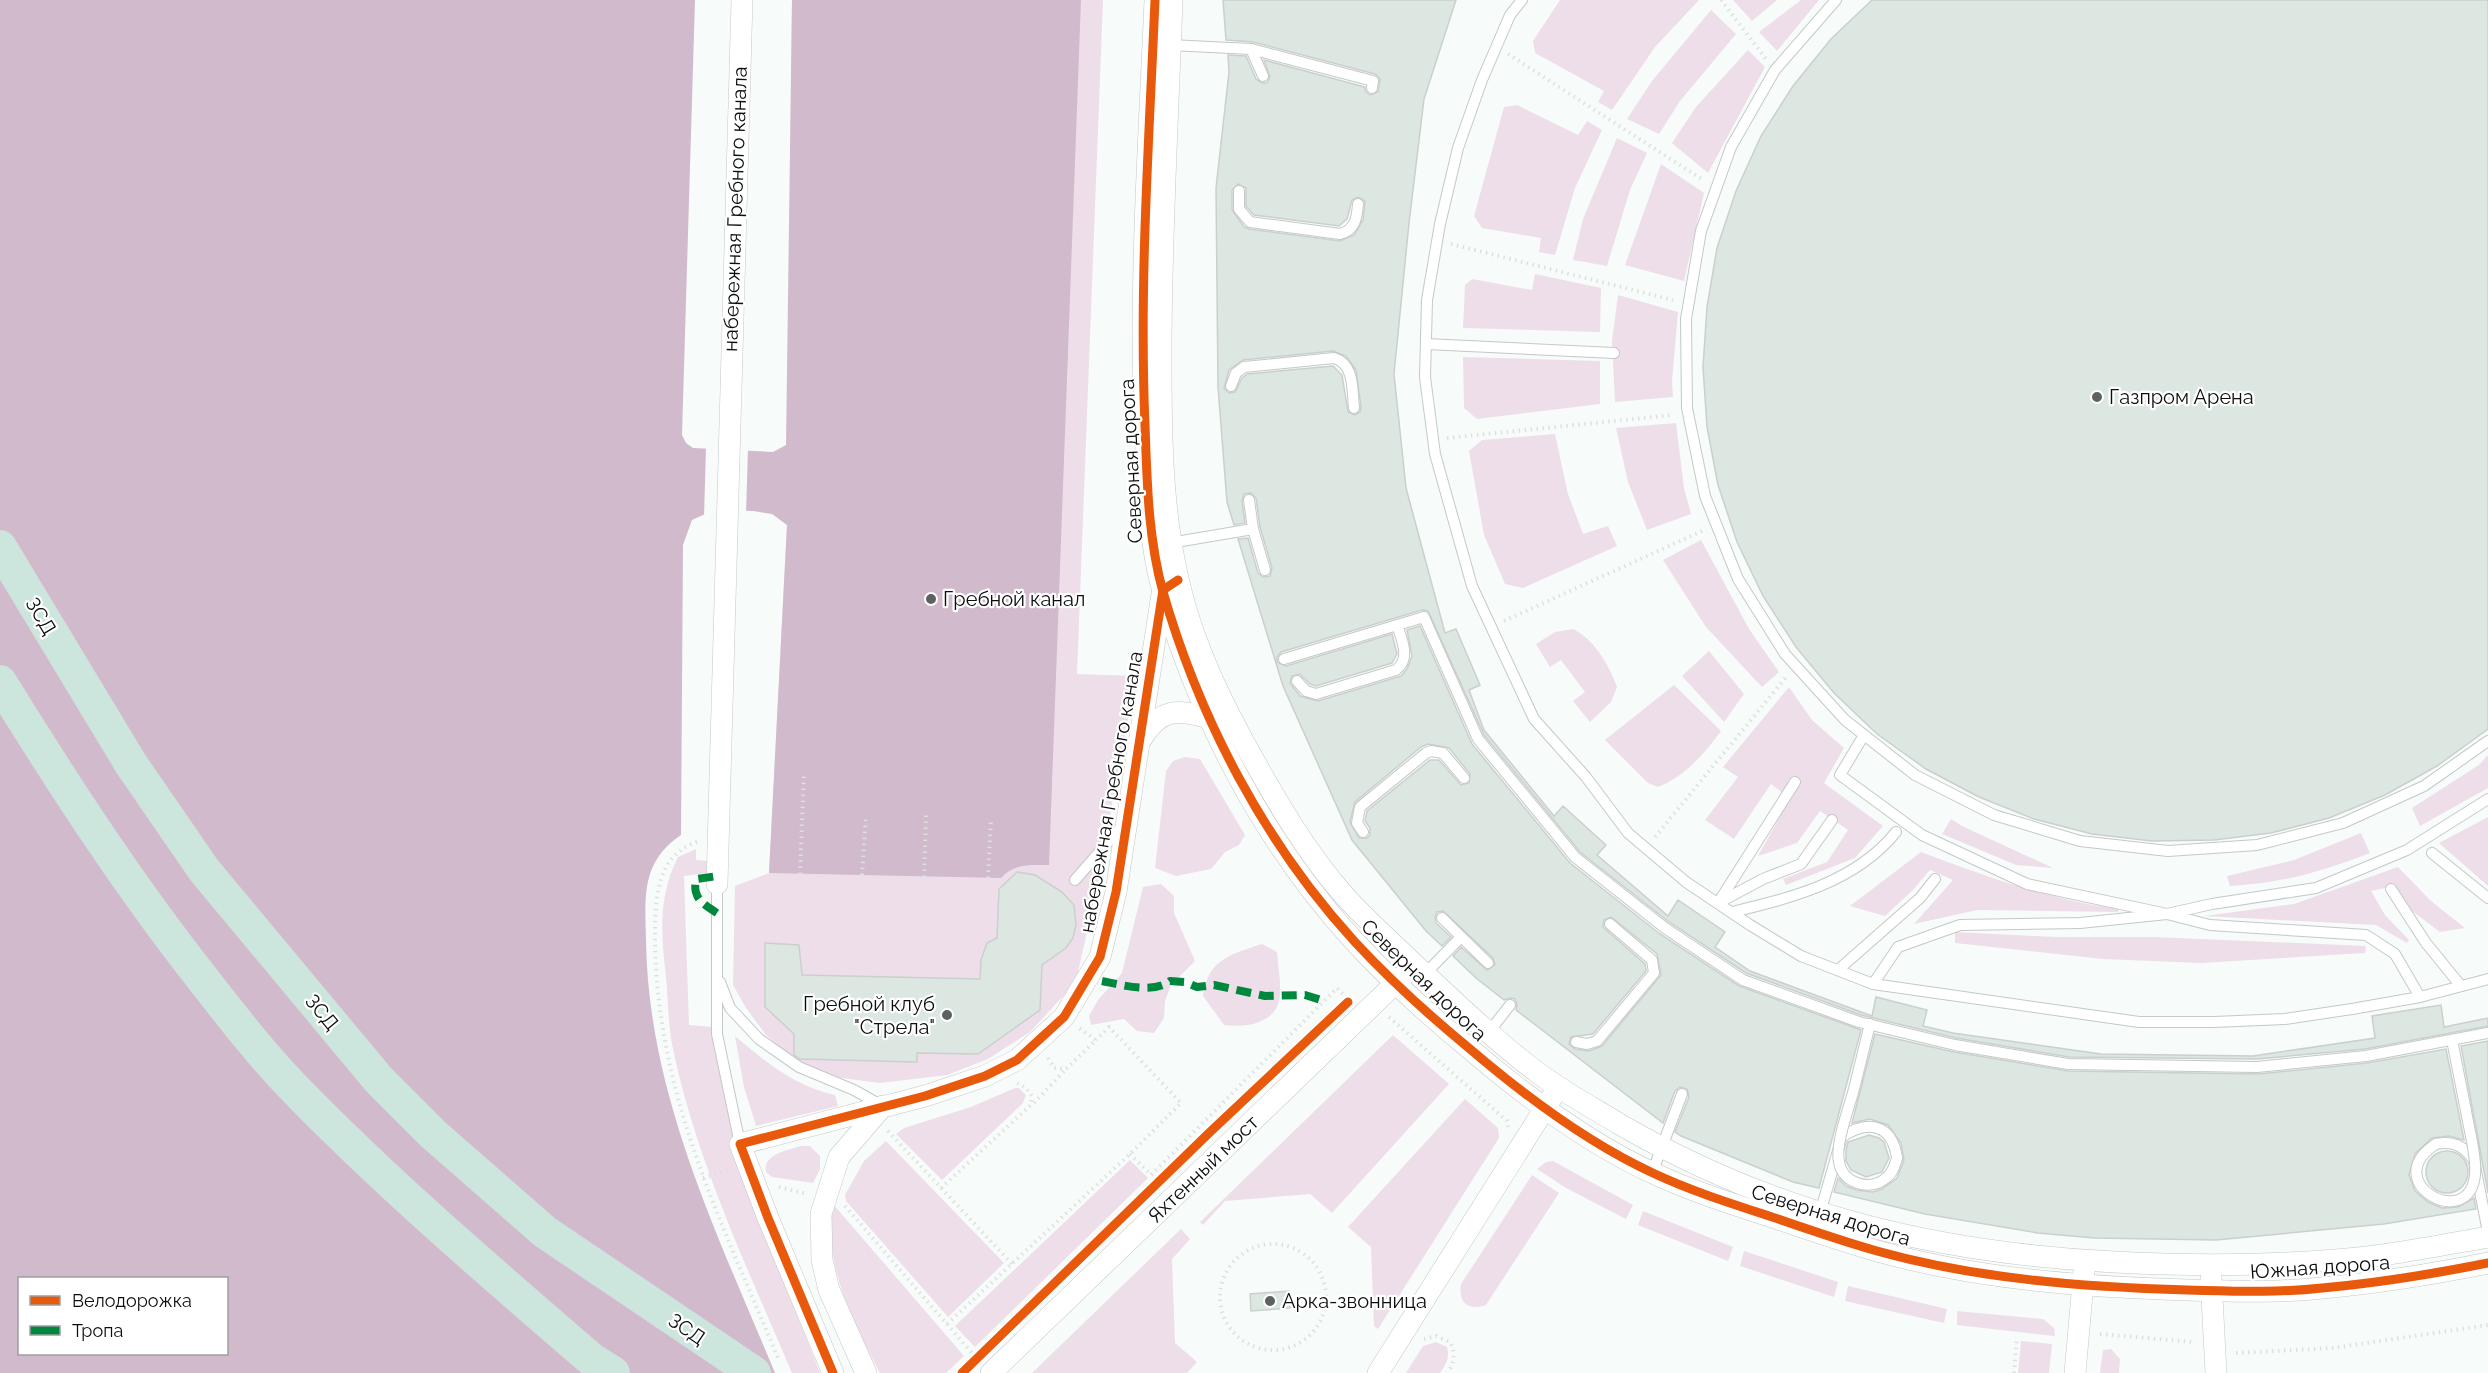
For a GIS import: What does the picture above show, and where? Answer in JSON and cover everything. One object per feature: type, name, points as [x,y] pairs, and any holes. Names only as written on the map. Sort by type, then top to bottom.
[{"type":"highway","name":"ЗСД","points":[[0,547],[130,764],[204,870],[380,1080],[433,1134],[545,1232],[767,1368]]},
{"type":"highway","points":[[0,682],[52,766],[152,915],[228,1012],[291,1085],[461,1246],[591,1359],[613,1373]]},
{"type":"street","name":"набережная Гребного канала","points":[[717,884],[742,0]]},
{"type":"street","name":"Северная дорога","points":[[1155,0],[1144,286],[1143,383],[1148,497],[1154,548],[1250,796],[1306,882],[1353,940],[1395,984],[1501,1076],[1544,1108],[1652,1173],[1719,1200],[1819,1223],[1951,1246],[2031,1257],[2155,1264]]},
{"type":"street","name":"Северная дорога","points":[[1170,585],[1170,543],[1165,494],[1161,383],[1162,275],[1172,0]]},
{"type":"street","name":"набережная Гребного канала","points":[[740,1144],[950,1089],[985,1076],[1017,1060],[1064,1017],[1100,957],[1116,892],[1140,741],[1170,585]]},
{"type":"street","name":"набережная Гребного канала","points":[[1140,741],[1159,717],[1173,712],[1218,714]]},
{"type":"street","name":"Северная дорога","points":[[1218,714],[1322,869],[1346,898],[1489,1032],[1558,1087],[1661,1148],[1882,1252],[2027,1279],[2154,1289]]},
{"type":"street","name":"Яхтенный мост","points":[[986,1369],[1223,1149],[1395,984],[1420,969]]},
{"type":"street","points":[[1378,1373],[1558,1087]]},
{"type":"street","points":[[866,1373],[829,1290],[822,1260],[821,1214],[838,1157],[883,1106]]},
{"type":"street","points":[[740,1144],[768,1218],[833,1373]]},
{"type":"street","name":"Южная дорога","points":[[2155,1264],[2263,1265],[2338,1260],[2411,1251],[2488,1237]]},
{"type":"street","points":[[2074,1373],[2085,1260]]},
{"type":"street","name":"Южная дорога","points":[[2154,1289],[2212,1291],[2318,1289],[2417,1277],[2488,1263]]},
{"type":"street","points":[[2210,1265],[2216,1373]]},
{"type":"lane","points":[[1522,0],[1510,15],[1496,47],[1458,148],[1437,241],[1427,300],[1425,377],[1433,440],[1472,586],[1534,719],[1586,777],[1628,833],[1686,882],[1801,956],[1873,984],[2139,1022],[2214,1022],[2285,1018],[2420,997],[2488,979]]},
{"type":"lane","points":[[1836,0],[1775,70],[1731,147],[1701,231],[1686,319],[1688,413],[1705,496],[1738,579],[1785,654],[1845,720],[1915,775],[1994,815],[2080,841],[2168,851],[2257,845],[2343,823],[2424,786],[2488,741]]},
{"type":"lane","points":[[1170,45],[1251,49],[1373,81],[1372,88]]},
{"type":"lane","points":[[1251,49],[1263,76]]},
{"type":"lane","points":[[1239,196],[1242,215],[1250,222],[1340,234],[1350,229],[1357,216],[1358,204]]},
{"type":"lane","points":[[1426,344],[1614,353]]},
{"type":"lane","points":[[1231,385],[1236,373],[1244,367],[1334,358],[1339,359],[1349,368],[1354,408]]},
{"type":"lane","points":[[1249,500],[1253,530],[1265,570]]},
{"type":"lane","points":[[1170,543],[1253,530]]},
{"type":"lane","points":[[1284,658],[1424,617],[1478,739],[1575,856],[1665,928],[1743,980],[1870,1024],[1955,1045],[2068,1064],[2099,1066],[2257,1067],[2366,1056],[2488,1033]]},
{"type":"lane","points":[[1298,682],[1306,691],[1316,694],[1396,670],[1403,661],[1404,647],[1397,625]]},
{"type":"lane","points":[[1864,735],[1840,775],[1922,835],[2027,884],[2210,925],[2366,935],[2395,954],[2420,997]]},
{"type":"lane","points":[[1361,830],[1357,817],[1360,807],[1426,753],[1443,753],[1464,778]]},
{"type":"lane","points":[[1718,903],[1795,782]]},
{"type":"lane","points":[[1873,984],[1898,946],[1960,925],[2080,922],[2167,914],[2212,904],[2316,888],[2406,850],[2488,799]]},
{"type":"lane","points":[[1075,880],[1128,819]]},
{"type":"lane","points":[[1718,903],[1763,879],[1801,864],[1832,820]]},
{"type":"lane","points":[[1732,912],[1805,892],[1839,878],[1869,858],[1896,832]]},
{"type":"lane","points":[[2432,853],[2488,898]]},
{"type":"lane","points":[[1838,970],[1920,898],[1935,879]]},
{"type":"lane","points":[[717,884],[717,1034],[740,1144]]},
{"type":"lane","points":[[2391,889],[2426,943],[2461,986]]},
{"type":"lane","points":[[1442,918],[1488,963]]},
{"type":"lane","points":[[1576,1042],[1587,1044],[1597,1041],[1654,973],[1652,960],[1610,924]]},
{"type":"lane","points":[[1420,969],[1460,938]]},
{"type":"lane","points":[[717,976],[730,1008],[759,1039],[799,1067],[854,1090],[883,1106]]},
{"type":"lane","points":[[1489,1032],[1510,1005]]},
{"type":"lane","points":[[1819,1223],[1842,1137],[1857,1127],[1869,1126],[1880,1129],[1889,1136],[1895,1146],[1897,1158],[1894,1169],[1887,1178],[1876,1184],[1865,1185],[1854,1182],[1845,1175],[1839,1165],[1838,1154],[1854,1089],[1870,1024]]},
{"type":"lane","points":[[2452,1040],[2466,1111],[2476,1172],[2474,1184],[2467,1193],[2457,1199],[2446,1201],[2434,1199],[2425,1192],[2419,1182],[2417,1171],[2419,1160],[2426,1150],[2436,1144],[2447,1142],[2458,1144],[2468,1151],[2474,1161],[2488,1232]]},
{"type":"lane","points":[[1652,1173],[1682,1094]]},
{"type":"path","points":[[1721,0],[1775,70]]},
{"type":"path","points":[[1496,47],[1554,82],[1716,188]]},
{"type":"path","points":[[1437,241],[1689,304]]},
{"type":"path","points":[[1433,440],[1688,413]]},
{"type":"path","points":[[1491,627],[1716,524]]},
{"type":"path","points":[[1646,848],[1796,666]]},
{"type":"path","points":[[800,874],[804,774]]},
{"type":"path","points":[[862,875],[866,814]]},
{"type":"path","points":[[924,877],[926,814]]},
{"type":"path","points":[[988,878],[991,819]]},
{"type":"path","points":[[706,839],[686,846],[671,859],[662,872],[655,906],[655,977],[664,1041],[680,1110],[767,1368]]},
{"type":"path","points":[[1130,1154],[1151,1175],[1337,988],[1349,1001],[1339,1010]]},
{"type":"path","points":[[1388,1016],[1507,1121],[1509,1131]]},
{"type":"path","points":[[947,1324],[1130,1154],[1181,1103],[1109,1027],[1096,1040]]},
{"type":"path","points":[[941,1188],[1031,1105],[1066,1069]]},
{"type":"path","points":[[1007,1085],[1015,1083],[1026,1088],[1032,1096],[1031,1105]]},
{"type":"path","points":[[881,1138],[898,1124]]},
{"type":"path","points":[[888,1131],[1012,1264]]},
{"type":"path","points":[[1158,1182],[1175,1166]]},
{"type":"path","points":[[840,1200],[986,1369]]},
{"type":"path","points":[[1269,1244],[1289,1246],[1307,1256],[1319,1270],[1326,1287],[1326,1305],[1315,1330],[1300,1344],[1281,1350],[1261,1349],[1243,1341],[1229,1327],[1221,1308],[1221,1288],[1227,1270],[1241,1255],[1269,1244]]},
{"type":"path","points":[[2233,1353],[2333,1348],[2488,1325]]},
{"type":"path","points":[[2099,1334],[2193,1342]]},
{"type":"path","points":[[1420,1341],[1428,1336],[1436,1336],[1450,1342],[1455,1353],[1448,1373]]},
{"type":"path","points":[[2014,1373],[2017,1337]]},
{"type":"path","points":[[971,1365],[988,1348]]},
{"type":"shaded area","points":[[0,0],[695,0],[682,435],[686,443],[693,448],[773,452],[786,445],[792,0],[1081,0],[1049,865],[1017,867],[1001,878],[769,873],[787,525],[772,514],[714,510],[692,520],[683,545],[681,835],[668,845],[659,857],[648,881],[646,940],[650,997],[659,1053],[672,1108],[709,1215],[775,1373],[0,1373]]},
{"type":"shaded area","name":"Гребной канал","points":[[792,0],[1103,0],[1077,674],[1136,676],[1095,896],[1078,972],[1065,994],[1030,1032],[988,1059],[947,1075],[880,1083],[834,1077],[799,1064],[766,1035],[746,1008],[733,985],[735,886],[769,873],[787,525]]},
{"type":"shaded area","points":[[1560,0],[1699,0],[1655,47],[1612,110],[1598,102],[1604,91],[1535,53],[1533,41]]},
{"type":"shaded area","points":[[1733,0],[1777,0],[1752,21]]},
{"type":"shaded area","points":[[1801,0],[1819,0],[1777,51],[1759,32]]},
{"type":"shaded area","points":[[1711,10],[1736,34],[1680,101],[1659,134],[1627,119],[1652,81]]},
{"type":"shaded area","points":[[1748,50],[1765,67],[1708,173],[1672,143],[1696,107]]},
{"type":"shaded area","points":[[1517,105],[1578,135],[1587,121],[1602,130],[1575,188],[1555,255],[1539,252],[1541,238],[1482,228],[1474,216],[1504,107]]},
{"type":"shaded area","points":[[1617,138],[1647,153],[1630,190],[1607,266],[1573,260],[1583,219]]},
{"type":"shaded area","points":[[1661,164],[1704,193],[1684,281],[1625,265]]},
{"type":"shaded area","points":[[1535,274],[1601,288],[1600,332],[1463,328],[1465,285],[1472,279],[1532,290]]},
{"type":"shaded area","points":[[1618,295],[1678,312],[1672,381],[1673,397],[1615,402],[1612,341]]},
{"type":"shaded area","points":[[1463,357],[1600,361],[1600,404],[1477,419],[1464,408]]},
{"type":"shaded area","points":[[1676,423],[1684,488],[1691,514],[1647,530],[1628,482],[1616,428]]},
{"type":"shaded area","points":[[1555,434],[1568,494],[1583,534],[1608,526],[1617,546],[1523,588],[1505,584],[1484,535],[1469,451],[1482,440]]},
{"type":"shaded area","points":[[1701,540],[1749,629],[1779,672],[1762,687],[1706,627],[1663,560]]},
{"type":"shaded area","points":[[1573,629],[1581,633],[1594,646],[1610,670],[1617,687],[1611,702],[1590,722],[1573,701],[1585,692],[1561,660],[1550,667],[1536,644],[1555,632]]},
{"type":"shaded area","points":[[1709,651],[1744,694],[1724,722],[1682,676]]},
{"type":"shaded area","points":[[1674,685],[1721,731],[1693,763],[1677,777],[1658,787],[1648,783],[1605,740]]},
{"type":"shaded area","points":[[1789,687],[1812,720],[1844,748],[1824,783],[1883,826],[1855,858],[1786,885],[1783,879],[1827,862],[1848,830],[1820,811],[1797,843],[1758,856],[1790,799],[1771,784],[1734,839],[1705,820],[1738,777],[1723,767]]},
{"type":"shaded area","points":[[2488,755],[2488,788],[2420,826],[2412,808],[2479,765]]},
{"type":"shaded area","points":[[1185,757],[1200,759],[1245,835],[1239,845],[1225,852],[1211,869],[1176,876],[1155,868],[1166,771],[1173,761]]},
{"type":"shaded area","points":[[2488,817],[2488,886],[2439,843]]},
{"type":"shaded area","points":[[1951,819],[2053,868],[2016,865],[1942,834]]},
{"type":"shaded area","points":[[2361,833],[2370,853],[2302,876],[2230,886],[2227,876],[2294,860]]},
{"type":"shaded area","points":[[696,849],[696,860],[707,861],[707,873],[684,876],[689,1025],[713,1027],[728,1109],[748,1184],[767,1239],[820,1373],[792,1373],[724,1212],[694,1129],[682,1087],[672,1044],[662,930],[667,886],[678,857]]},
{"type":"shaded area","points":[[1921,852],[2018,886],[2068,900],[2118,909],[2118,912],[1977,910],[1914,924],[1953,880],[1930,870],[1912,891],[1885,916],[1850,906]]},
{"type":"shaded area","points":[[2398,867],[2431,901],[2465,928],[2440,932],[2412,911],[2394,886],[2371,891],[2385,915],[2409,940],[2407,943],[2376,925],[2204,916],[2294,904]]},
{"type":"shaded area","points":[[1161,884],[1174,896],[1174,913],[1195,961],[1171,985],[1165,1001],[1164,1018],[1154,1033],[1137,1031],[1124,1019],[1091,1025],[1089,1016],[1098,1000],[1122,973],[1143,887]]},
{"type":"shaded area","points":[[1955,932],[2366,946],[2365,953],[2201,963],[2103,959],[1955,943]]},
{"type":"shaded area","points":[[1262,944],[1277,952],[1280,979],[1278,1005],[1267,1018],[1259,1022],[1241,1026],[1224,1025],[1203,996],[1205,984],[1215,966],[1222,960]]},
{"type":"shaded area","points":[[1393,1035],[1449,1084],[1332,1213],[1310,1194],[1225,1201],[1203,1225],[1200,1222]]},
{"type":"shaded area","points":[[735,1036],[781,1072],[820,1091],[835,1095],[838,1106],[756,1126],[744,1087]]},
{"type":"shaded area","points":[[1019,1088],[1026,1095],[1023,1103],[942,1180],[896,1134],[904,1128],[971,1107]]},
{"type":"shaded area","points":[[1465,1099],[1498,1128],[1499,1138],[1378,1329],[1374,1326],[1371,1247],[1348,1227]]},
{"type":"shaded area","points":[[886,1141],[1004,1263],[948,1317],[846,1201],[845,1195],[864,1161]]},
{"type":"shaded area","points":[[800,1146],[810,1146],[820,1156],[820,1169],[813,1183],[772,1177],[766,1172],[768,1161],[772,1157]]},
{"type":"shaded area","points":[[1130,1160],[1148,1178],[975,1347],[955,1326]]},
{"type":"shaded area","points":[[1553,1161],[1633,1205],[1626,1219],[1566,1188],[1537,1169],[1546,1162]]},
{"type":"shaded area","points":[[1532,1175],[1559,1193],[1486,1305],[1469,1306],[1461,1296],[1461,1284]]},
{"type":"shaded area","points":[[833,1204],[964,1356],[946,1373],[880,1373],[842,1292],[832,1248]]},
{"type":"shaded area","points":[[1643,1211],[1733,1247],[1728,1261],[1638,1225]]},
{"type":"shaded area","points":[[1181,1229],[1190,1239],[1172,1259],[1175,1343],[1197,1362],[1187,1373],[1032,1373]]},
{"type":"shaded area","points":[[1744,1251],[1838,1282],[1834,1297],[1740,1266]]},
{"type":"shaded area","points":[[1848,1286],[1947,1309],[1944,1323],[1845,1301]]},
{"type":"shaded area","points":[[1957,1311],[2043,1319],[2054,1328],[2055,1336],[1957,1325]]},
{"type":"shaded area","points":[[2021,1341],[2052,1344],[2049,1373],[2018,1373]]},
{"type":"shaded area","points":[[1436,1342],[1447,1347],[1448,1351],[1447,1361],[1440,1373],[1406,1373],[1423,1346]]},
{"type":"shaded area","points":[[2111,1349],[2120,1359],[2119,1373],[2100,1373],[2103,1350]]},
{"type":"pier","points":[[706,447],[748,449],[746,514],[715,513],[704,518]]},
{"type":"building","points":[[1223,0],[1456,0],[1424,99],[1409,223],[1394,374],[1406,488],[1445,633],[1456,629],[1480,685],[1469,690],[1484,730],[1554,816],[1563,806],[1606,845],[1597,855],[1668,916],[1678,900],[1725,932],[1715,947],[1750,971],[1872,1016],[1876,997],[1927,1010],[1923,1026],[1953,1033],[2101,1054],[2253,1056],[2375,1038],[2372,1016],[2441,1005],[2444,1027],[2488,1018],[2488,1026],[2365,1049],[2257,1059],[2069,1057],[1956,1038],[1861,1015],[1746,973],[1669,922],[1580,852],[1484,735],[1428,611],[1422,610],[1281,652],[1277,657],[1277,662],[1286,666],[1392,634],[1397,654],[1392,663],[1316,686],[1310,684],[1300,674],[1292,676],[1290,683],[1300,696],[1318,701],[1401,676],[1407,669],[1412,656],[1407,630],[1420,626],[1472,744],[1570,863],[1660,934],[1739,986],[1861,1030],[1819,1188],[1793,1182],[1681,1136],[1675,1132],[1689,1097],[1687,1089],[1680,1087],[1675,1091],[1663,1123],[1516,1010],[1515,999],[1504,1000],[1453,956],[1461,947],[1487,970],[1495,965],[1493,958],[1443,911],[1437,912],[1436,923],[1451,937],[1442,946],[1426,931],[1352,840],[1283,686],[1238,539],[1248,538],[1258,573],[1263,577],[1270,576],[1272,568],[1260,527],[1256,498],[1251,493],[1244,494],[1242,501],[1245,523],[1234,525],[1227,502],[1218,387],[1216,188],[1229,72],[1228,55],[1246,56],[1256,79],[1262,83],[1267,83],[1270,77],[1264,60],[1365,87],[1365,91],[1370,95],[1378,92],[1380,79],[1375,74],[1253,42],[1226,40]],"holes":[[[1238,184],[1246,188],[1246,206],[1254,215],[1339,226],[1347,219],[1352,200],[1358,197],[1365,201],[1363,220],[1354,235],[1340,241],[1249,229],[1244,227],[1232,210],[1232,190]],[[1333,351],[1346,356],[1356,370],[1360,412],[1355,415],[1348,412],[1342,375],[1333,366],[1247,374],[1242,378],[1235,392],[1229,393],[1224,388],[1229,370],[1243,360]],[[1428,744],[1449,748],[1470,774],[1469,783],[1461,785],[1439,760],[1430,760],[1367,811],[1365,821],[1370,828],[1370,835],[1367,838],[1359,838],[1350,822],[1355,802],[1421,747]],[[1611,917],[1657,954],[1661,975],[1602,1046],[1589,1051],[1575,1049],[1569,1044],[1571,1037],[1593,1034],[1646,971],[1645,964],[1603,927],[1604,920]]]},
{"type":"building","name":"Газпром Арена","points":[[1872,0],[2488,0],[2488,729],[2437,766],[2385,795],[2329,818],[2271,833],[2214,840],[2152,841],[2092,834],[2034,819],[1979,797],[1926,769],[1877,734],[1834,693],[1796,647],[1763,596],[1737,542],[1718,485],[1707,427],[1703,367],[1707,307],[1717,248],[1736,191],[1761,136],[1793,86],[1831,39]]},
{"type":"building","points":[[1017,872],[1035,875],[1062,892],[1074,905],[1076,925],[1073,938],[1066,948],[1042,965],[1040,1010],[978,1054],[917,1053],[917,1062],[800,1059],[794,1055],[794,1034],[765,1007],[765,943],[799,945],[802,975],[980,979],[981,960],[987,943],[997,938],[999,889]]},
{"type":"building","points":[[1875,1034],[1954,1052],[2068,1071],[2258,1074],[2367,1063],[2446,1049],[2464,1140],[2449,1136],[2432,1138],[2415,1154],[2409,1175],[2415,1191],[2428,1202],[2442,1208],[2458,1207],[2474,1198],[2476,1209],[2384,1224],[2216,1240],[2094,1238],[2038,1233],[1925,1214],[1834,1192],[1838,1178],[1846,1186],[1856,1190],[1873,1192],[1882,1189],[1897,1178],[1904,1160],[1901,1143],[1888,1125],[1870,1119],[1852,1123]]},
{"type":"building","points":[[2488,1041],[2488,1193],[2461,1046]]},
{"type":"building","points":[[1869,1135],[1884,1142],[1889,1158],[1882,1172],[1866,1177],[1851,1170],[1846,1161],[1846,1150],[1848,1142]]},
{"type":"building","points":[[2447,1151],[2455,1152],[2462,1157],[2467,1164],[2467,1180],[2462,1187],[2455,1192],[2447,1193],[2439,1192],[2432,1187],[2427,1180],[2426,1172],[2427,1164],[2432,1157],[2439,1152]]},
{"type":"building","name":"Арка-звонница","points":[[1289,1291],[1290,1308],[1251,1311],[1250,1294]]},
{"type":"marked path","points":[[717,913],[700,900],[695,886],[696,879],[718,876]]},
{"type":"marked path","points":[[1102,981],[1146,988],[1163,985],[1170,981],[1185,982],[1197,987],[1214,985],[1265,996],[1305,995],[1324,1001]]},
{"type":"cycle path","points":[[1155,0],[1146,213],[1143,372],[1149,509],[1158,572],[1178,640],[1196,687],[1216,733],[1264,822],[1322,904],[1355,942],[1397,984],[1440,1024],[1513,1084],[1558,1118],[1630,1162],[1702,1193],[1829,1236],[1915,1261],[1992,1275],[2070,1284],[2221,1291],[2289,1291],[2343,1286],[2405,1278],[2488,1263]]},
{"type":"cycle path","points":[[833,1373],[768,1218],[740,1144],[925,1096],[985,1076],[1017,1060],[1064,1017],[1100,957],[1116,892],[1163,590],[1178,580]]},
{"type":"cycle path","points":[[962,1373],[1209,1133],[1348,1002]]},
{"type":"place","name":"Газпром Арена","points":[[2097,397]]},
{"type":"place","name":"Гребной канал","points":[[931,599]]},
{"type":"place","name":"Гребной клуб \"Стрела\"","points":[[947,1015]]},
{"type":"place","name":"Арка-звонница","points":[[1270,1301]]}]
